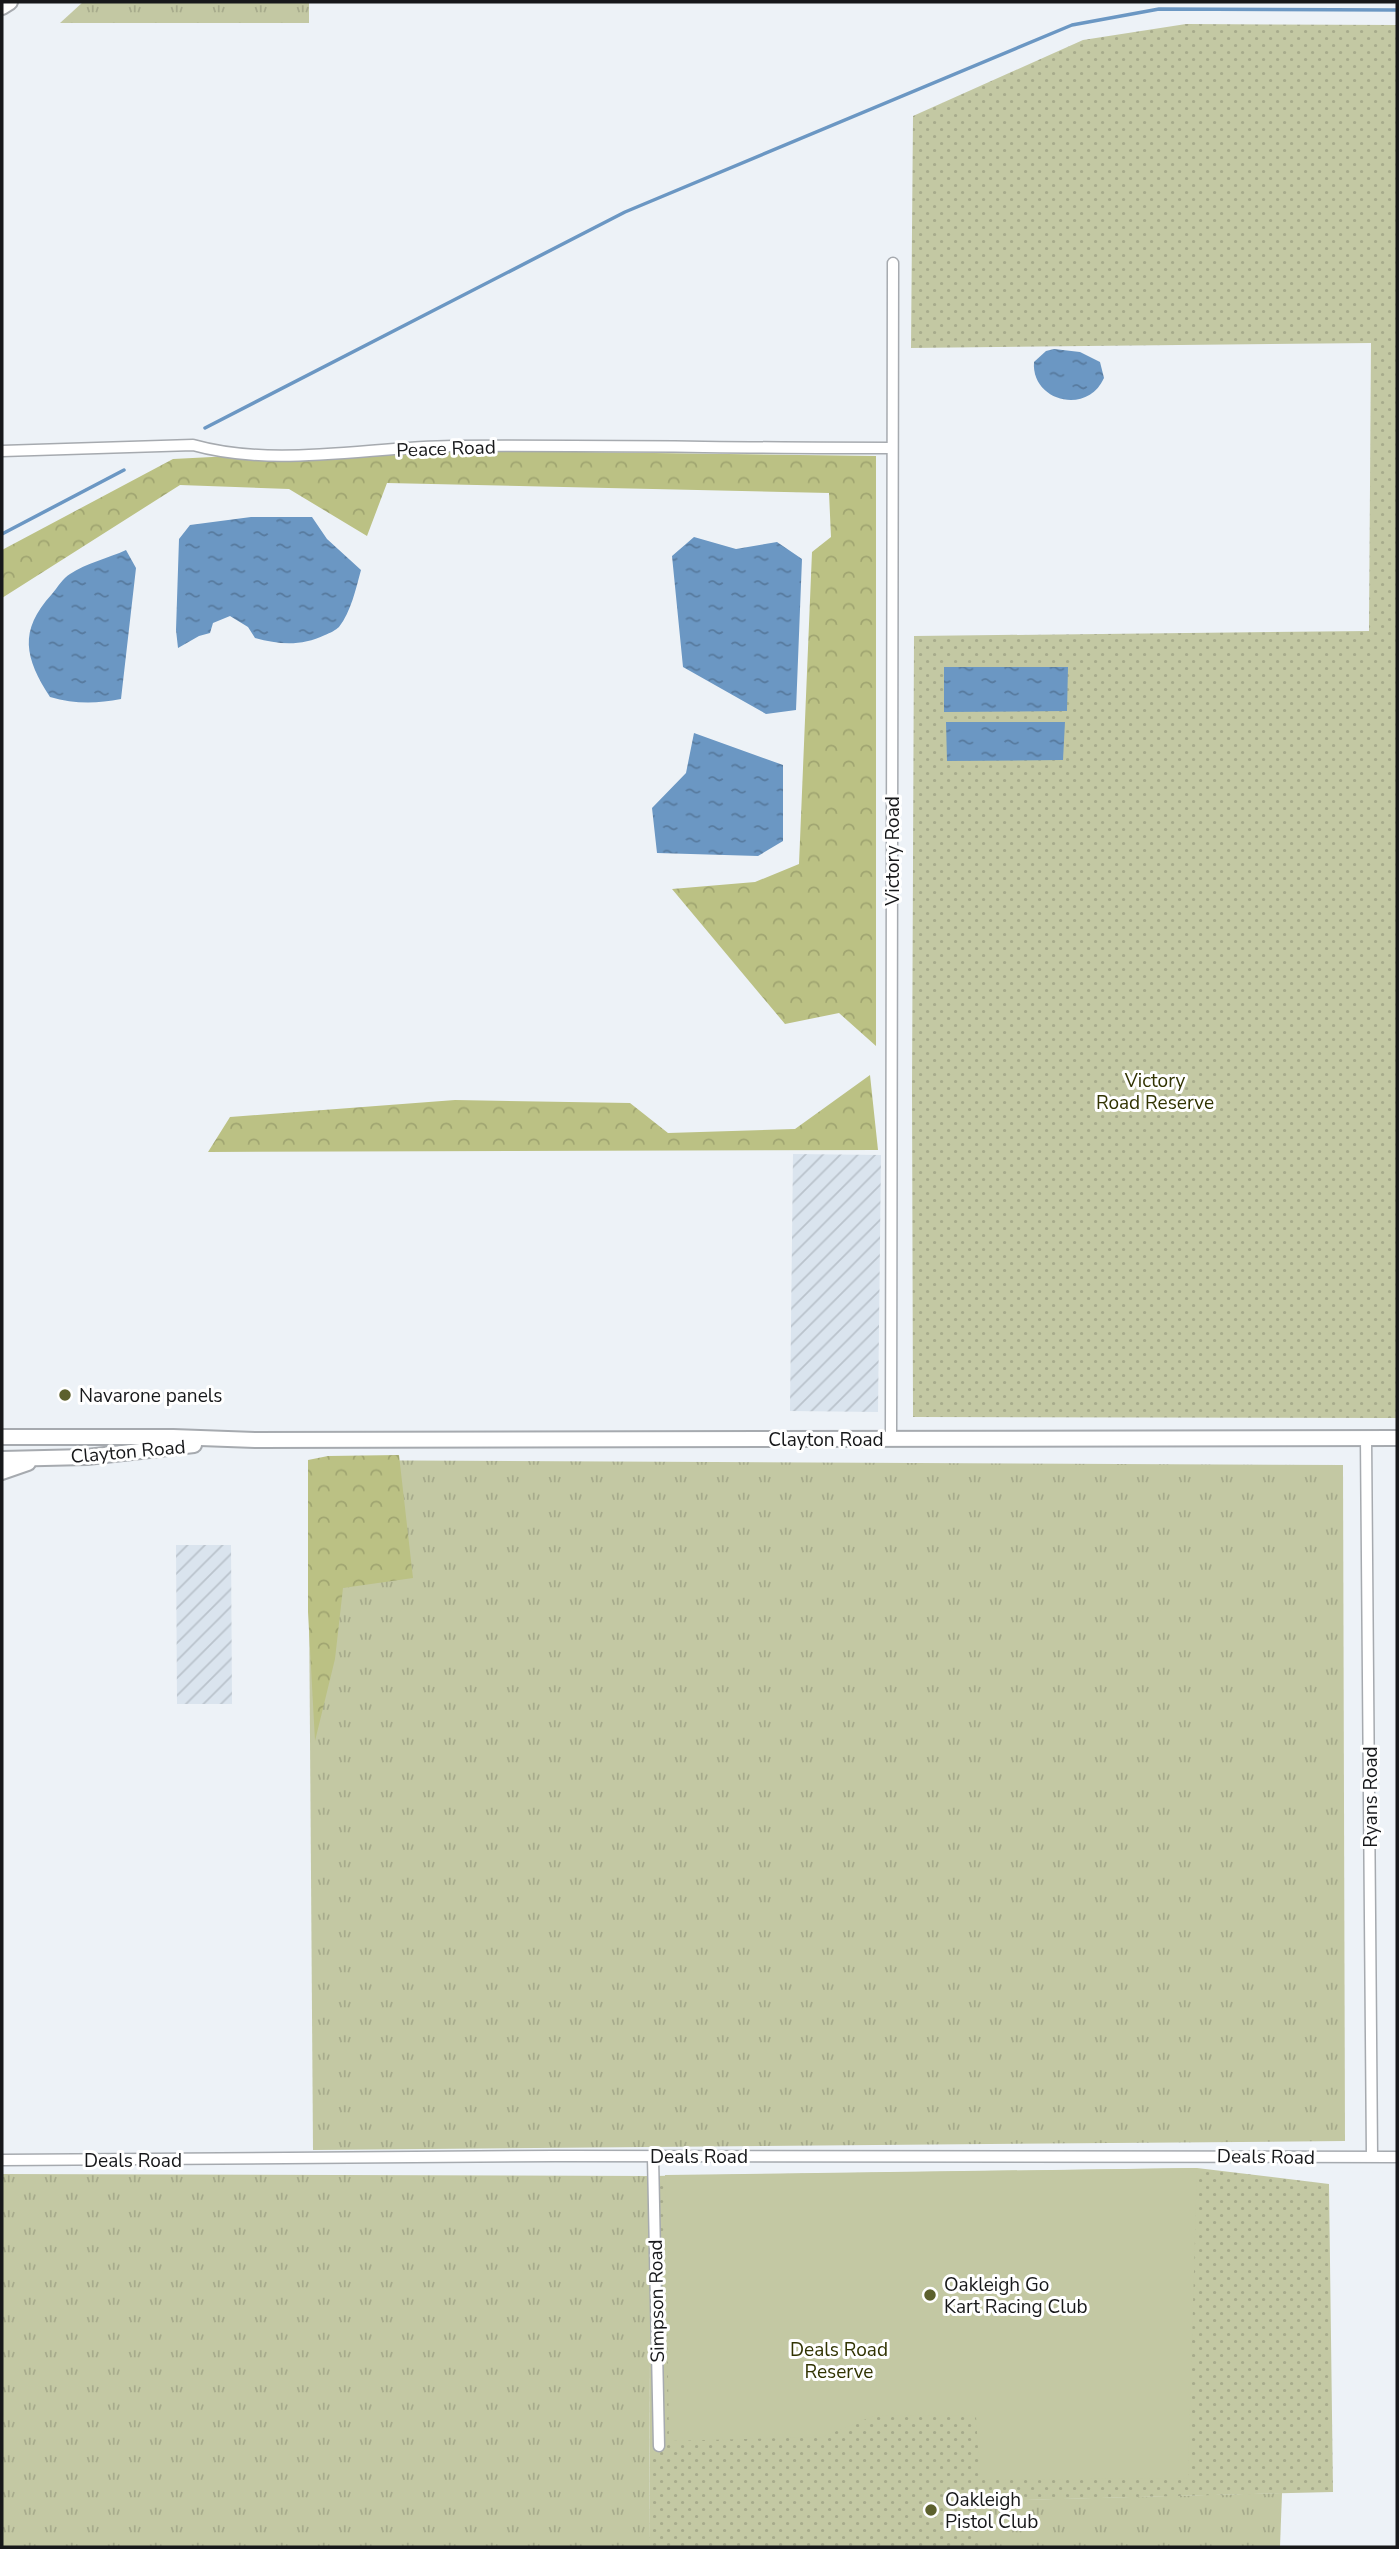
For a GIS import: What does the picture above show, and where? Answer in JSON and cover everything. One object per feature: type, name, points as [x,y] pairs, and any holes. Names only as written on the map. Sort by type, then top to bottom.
[{"type":"main road","points":[[2,7],[10,2]]},
{"type":"main road","name":"Clayton Road","points":[[2,1437],[255,1440],[1397,1438]]},
{"type":"main road","points":[[2,1472],[54,1458],[61,1437]]},
{"type":"main road","name":"Clayton Road","points":[[2,1459],[128,1454],[255,1440]]},
{"type":"street","name":"Victory Road","points":[[891,1439],[892,263]]},
{"type":"street","name":"Peace Road","points":[[2,451],[193,445],[218,452],[297,455],[449,446],[892,448]]},
{"type":"street","name":"Ryans Road","points":[[1366,1438],[1372,2156]]},
{"type":"street","name":"Deals Road","points":[[2,2160],[555,2155],[1397,2157]]},
{"type":"street","name":"Simpson Road","points":[[653,2157],[659,2446]]},
{"type":"shaded area","points":[[793,1154],[881,1155],[878,1412],[790,1411]]},
{"type":"shaded area","points":[[176,1545],[231,1545],[232,1704],[177,1704]]},
{"type":"green space","points":[[83,2],[309,2],[309,23],[60,23]]},
{"type":"green space","name":"Victory Road Reserve","points":[[1186,24],[1397,25],[1397,1418],[913,1417],[914,636],[1369,631],[1371,343],[911,348],[913,116],[1083,40]]},
{"type":"green space","points":[[370,449],[876,456],[876,1046],[839,1013],[785,1024],[672,889],[755,882],[799,864],[812,552],[831,537],[829,493],[387,483],[367,536],[289,489],[180,485],[2,598],[2,550],[173,459]]},
{"type":"green space","points":[[870,1075],[878,1150],[208,1152],[230,1117],[455,1100],[630,1103],[668,1133],[795,1129]]},
{"type":"green space","points":[[399,1455],[413,1578],[343,1588],[335,1659],[315,1741],[308,1612],[308,1460],[328,1456]]},
{"type":"green space","points":[[308,1460],[1343,1465],[1345,2141],[313,2150]]},
{"type":"green space","name":"Oakleigh Go Kart Racing Club","points":[[1197,2168],[1329,2184],[1333,2492],[982,2501],[981,2547],[649,2547],[651,2176]]},
{"type":"green space","name":"Oakleigh Go Kart Racing Club","points":[[1197,2168],[1188,2478],[980,2480],[976,2416],[876,2415],[822,2437],[669,2441],[665,2175]]},
{"type":"green space","points":[[2,2174],[651,2176],[649,2547],[2,2547]]},
{"type":"green space","points":[[1282,2493],[1280,2547],[981,2547],[981,2501]]},
{"type":"water","points":[[1054,349],[1080,352],[1100,362],[1104,378],[1096,390],[1074,400],[1050,394],[1041,386],[1035,375],[1034,362],[1046,351]]},
{"type":"water","points":[[251,517],[312,517],[327,539],[361,570],[347,614],[336,629],[316,639],[299,643],[255,638],[248,627],[230,616],[213,623],[210,633],[178,648],[176,630],[179,539],[190,525]]},
{"type":"water","points":[[694,537],[736,549],[777,542],[802,559],[796,710],[766,714],[683,667],[672,556]]},
{"type":"water","points":[[126,550],[136,568],[121,699],[85,702],[50,697],[31,657],[29,645],[34,620],[41,607],[67,576]]},
{"type":"water","points":[[944,667],[1068,667],[1067,711],[944,712]]},
{"type":"water","points":[[946,722],[1065,722],[1063,760],[947,761]]},
{"type":"water","points":[[694,733],[783,765],[783,841],[758,856],[657,853],[652,808],[686,773]]},
{"type":"waterway","points":[[205,428],[625,212],[1072,25],[1159,9],[1397,10]]},
{"type":"waterway","points":[[2,534],[124,470]]},
{"type":"place","name":"Navarone panels","points":[[65,1395]]},
{"type":"place","name":"Oakleigh Go Kart Racing Club","points":[[930,2295]]},
{"type":"place","name":"Oakleigh Pistol Club","points":[[931,2510]]},
{"type":"park label","name":"Deals Road Reserve","points":[[839,2360]]}]
